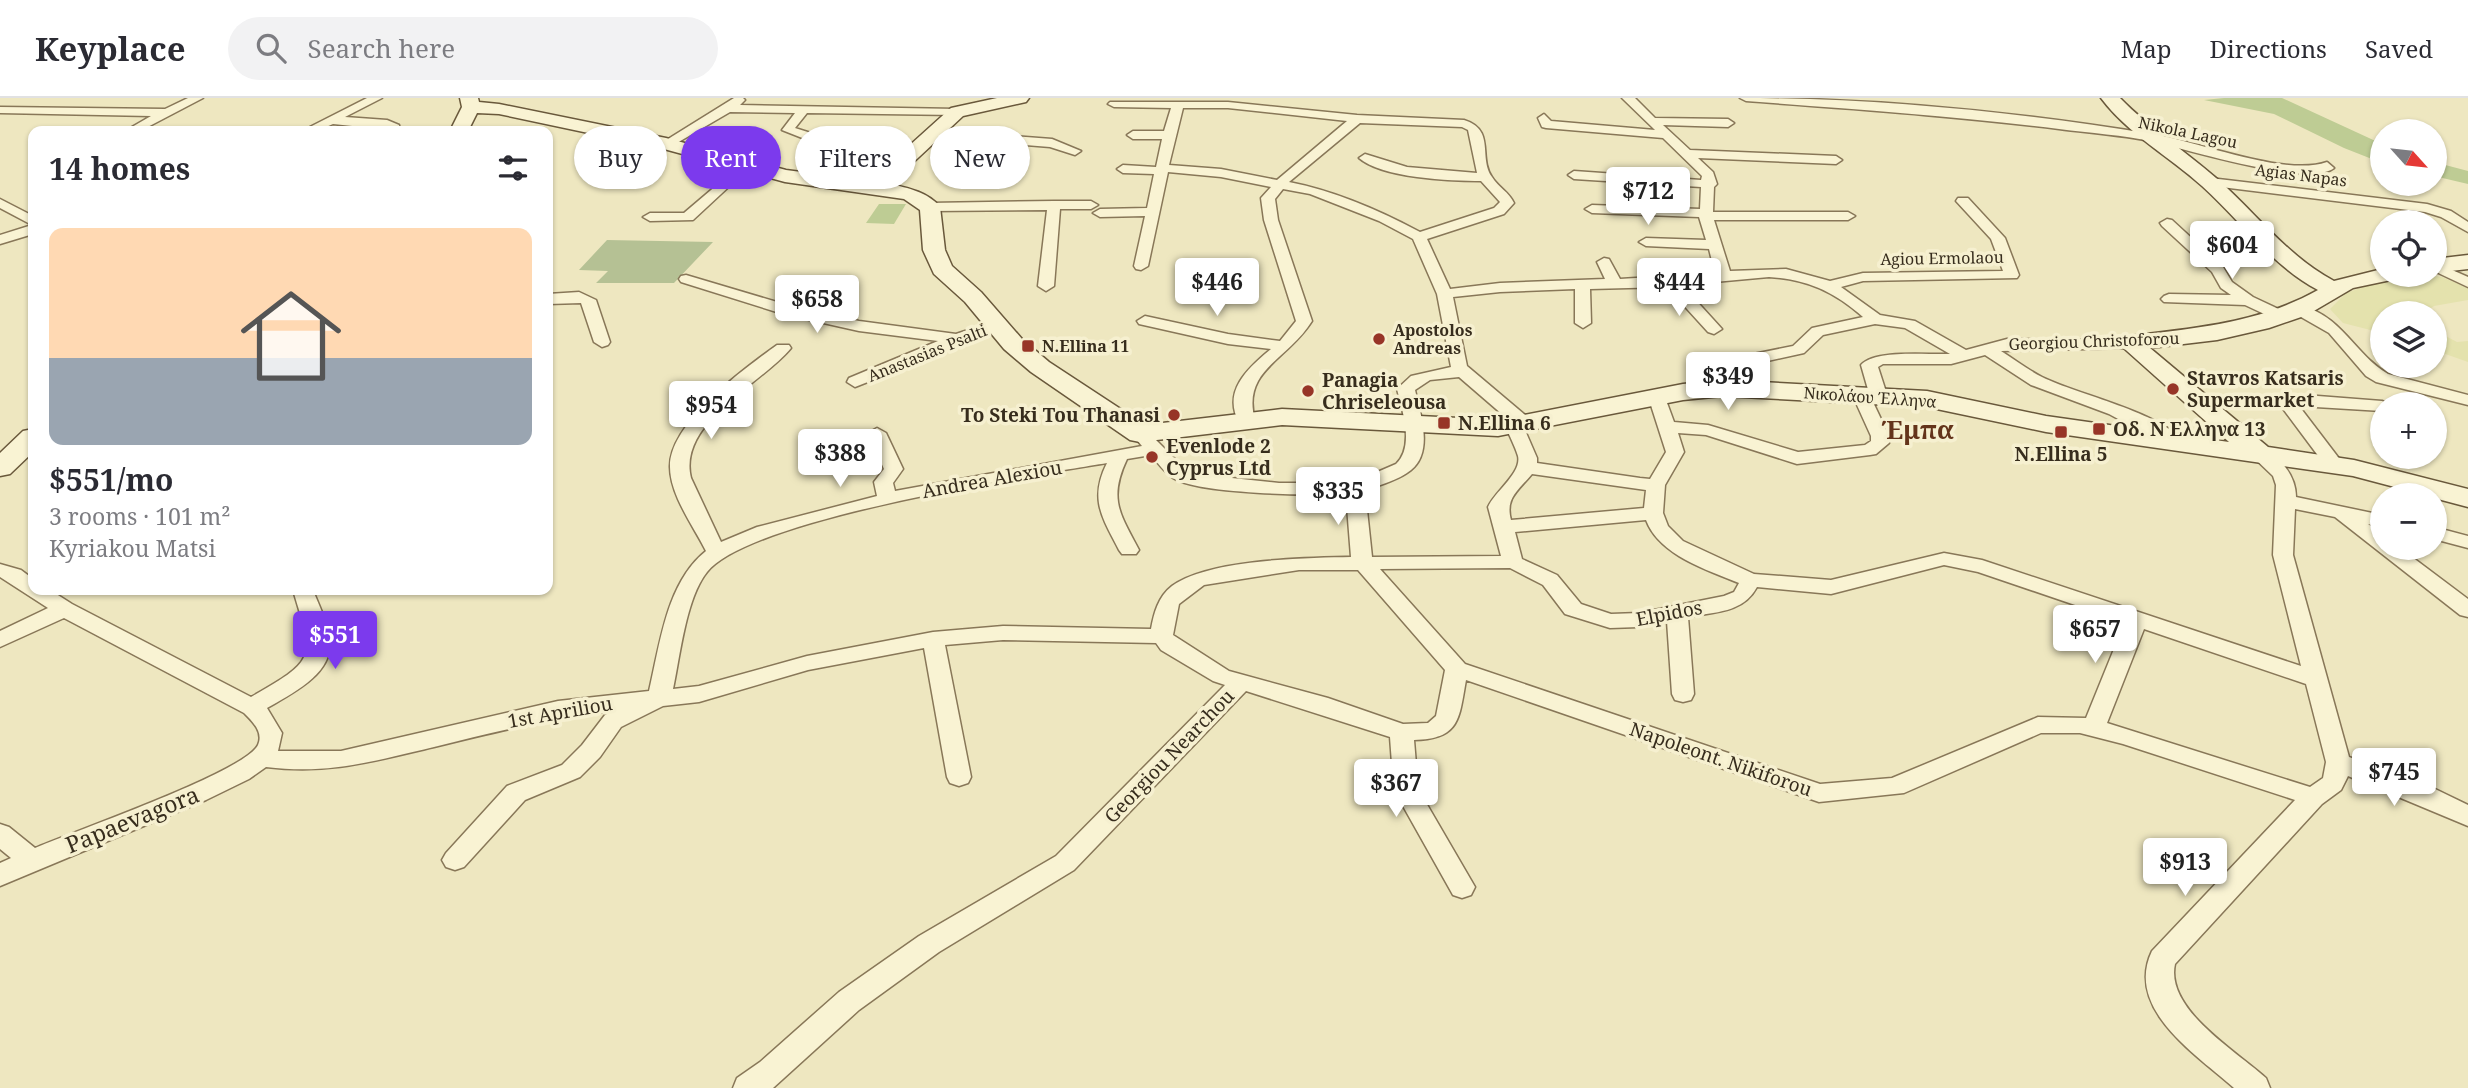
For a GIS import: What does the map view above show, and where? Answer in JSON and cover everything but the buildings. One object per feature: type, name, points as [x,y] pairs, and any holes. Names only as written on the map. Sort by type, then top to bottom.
[{"type":"street","points":[[141,126],[197,98]]},
{"type":"street","points":[[319,126],[376,98]]},
{"type":"street","points":[[667,143],[742,98]]},
{"type":"street","points":[[727,108],[957,112],[1020,98]]},
{"type":"street","points":[[1252,120],[1276,110],[1286,98]]},
{"type":"street","points":[[1628,98],[1708,175],[1710,184],[1706,215],[1724,277]]},
{"type":"street","name":"Nikola Lagou","points":[[1746,98],[1976,115],[2154,138],[2188,149],[2238,159],[2318,170],[2328,168],[2327,166]]},
{"type":"street","points":[[2110,98],[2154,138],[2210,182],[2308,275],[2333,289]]},
{"type":"street","points":[[1114,104],[1178,104],[1199,101],[1357,120],[1447,122],[1469,126],[1476,135],[1484,177],[1507,203],[1504,207],[1419,237]]},
{"type":"street","points":[[461,126],[470,103],[582,126]]},
{"type":"street","points":[[1141,266],[1168,135],[1178,104]]},
{"type":"street","points":[[795,132],[788,130],[805,108]]},
{"type":"street","points":[[0,110],[168,113]]},
{"type":"street","points":[[942,126],[957,112]]},
{"type":"street","points":[[1544,118],[1546,124],[1665,135]]},
{"type":"street","points":[[332,120],[392,126]]},
{"type":"street","points":[[1246,420],[1239,405],[1241,392],[1249,378],[1295,336],[1304,321],[1267,203],[1268,198],[1280,184],[1357,120]]},
{"type":"street","points":[[1650,121],[1728,123]]},
{"type":"street","points":[[1133,135],[1168,135]]},
{"type":"street","points":[[916,150],[930,137]]},
{"type":"street","points":[[1030,141],[1052,143],[1075,150]]},
{"type":"street","points":[[1688,154],[1836,160]]},
{"type":"street","points":[[1365,158],[1410,169],[1484,177]]},
{"type":"street","points":[[1123,169],[1221,173],[1280,184],[1337,199],[1384,218],[1419,237],[1445,294],[1457,362],[1463,371],[1519,424],[1528,458],[1527,468],[1499,502],[1513,562],[1362,562],[1282,566],[1197,580],[1178,592],[1169,602],[1162,627],[1163,636]]},
{"type":"street","points":[[1574,175],[1710,184]]},
{"type":"street","name":"Agias Napas","points":[[2210,182],[2427,208],[2446,214],[2468,228]]},
{"type":"street","points":[[650,217],[688,217],[719,189]]},
{"type":"street","points":[[884,189],[911,195],[930,207],[1054,205],[1153,212]]},
{"type":"street","name":"Agiou Ermolaou","points":[[1827,286],[1863,277],[2012,275],[1998,238],[1963,201]]},
{"type":"street","points":[[0,203],[28,218]]},
{"type":"street","points":[[1046,286],[1054,205]]},
{"type":"street","points":[[930,207],[937,261],[1013,344],[1040,367],[1148,442],[1179,474],[1190,479],[1279,489],[1355,488],[1408,465],[1412,455],[1415,425],[1406,389],[1410,383],[1427,376],[1463,371]]},
{"type":"street","points":[[1592,209],[1706,215],[1848,216]]},
{"type":"street","points":[[2167,223],[2218,270],[2225,285],[2248,300]]},
{"type":"street","points":[[0,240],[28,231]]},
{"type":"street","points":[[1646,242],[1714,245]]},
{"type":"street","points":[[1604,262],[1615,284]]},
{"type":"street","points":[[2447,265],[2468,262]]},
{"type":"street","points":[[2447,272],[2468,283]]},
{"type":"street","points":[[1445,294],[1508,287],[1671,282],[1785,273],[1808,277],[1827,286],[1863,307],[1875,318]]},
{"type":"street","name":"Georgiou Christoforou","points":[[1870,394],[1869,365],[1873,361],[1934,361],[2007,344],[2130,343],[2217,333],[2291,313],[2346,283],[2370,278]]},
{"type":"street","points":[[686,279],[783,309],[859,326],[957,339]]},
{"type":"street","points":[[1671,282],[1714,329]]},
{"type":"street","points":[[1582,285],[1583,323]]},
{"type":"street","points":[[553,299],[579,297],[588,300],[602,341]]},
{"type":"street","points":[[2169,299],[2248,300],[2291,313],[2335,330],[2370,368]]},
{"type":"street","points":[[1723,388],[1732,369],[1740,362],[1798,350],[1818,331],[1875,318],[1909,324],[1963,355]]},
{"type":"street","points":[[1145,321],[1228,339],[1283,346]]},
{"type":"street","name":"Anastasias Psalti","points":[[855,382],[957,339],[998,325]]},
{"type":"street","points":[[2130,343],[2260,455],[2285,481],[2287,489],[2281,539],[2283,555],[2338,762],[2332,784],[2313,797],[2188,930],[2158,966],[2161,989],[2174,1013],[2255,1088]]},
{"type":"street","points":[[717,553],[683,482],[679,467],[681,452],[722,399],[744,377],[783,348]]},
{"type":"street","points":[[1985,348],[2037,382],[2115,410],[2176,443]]},
{"type":"street","points":[[2371,378],[2382,392]]},
{"type":"street","points":[[2387,378],[2419,389],[2468,400]]},
{"type":"street","name":"Νικολάου Έλληνα","points":[[1148,442],[1246,420],[1315,418],[1480,429],[1519,424],[1657,396],[1723,388],[1870,394],[1927,399],[2046,424],[2335,465],[2380,474],[2468,498]]},
{"type":"street","points":[[1668,427],[1708,430],[1797,458],[1870,450],[1880,443],[1870,394]]},
{"type":"street","points":[[1657,396],[1675,452],[1656,485],[1653,513],[1659,528],[1676,545],[1723,569],[1751,580],[1831,587],[1944,559],[1982,566],[2318,680]]},
{"type":"street","points":[[2335,465],[2287,402],[2305,400],[2370,405]]},
{"type":"street","points":[[877,433],[894,469],[883,482],[887,498]]},
{"type":"street","points":[[0,468],[28,442]]},
{"type":"street","name":"Andrea Alexiou","points":[[659,698],[690,583],[698,569],[717,553],[738,541],[887,498],[1120,455],[1148,442]]},
{"type":"street","points":[[1120,455],[1104,490],[1105,502],[1129,550]]},
{"type":"street","points":[[1527,468],[1656,485]]},
{"type":"street","points":[[1355,488],[1362,562]]},
{"type":"street","points":[[2285,501],[2370,519]]},
{"type":"street","points":[[1504,527],[1653,513]]},
{"type":"street","points":[[2341,514],[2370,535]]},
{"type":"street","points":[[2447,536],[2468,542]]},
{"type":"street","points":[[2403,560],[2468,610]]},
{"type":"street","name":"Napoleont. Nikiforou","points":[[1362,562],[1457,669],[1819,793],[1895,787],[2038,725],[2094,727],[2313,797]]},
{"type":"street","name":"Elpidos","points":[[1513,562],[1550,580],[1569,605],[1581,614],[1624,621],[1737,599],[1751,580]]},
{"type":"street","points":[[0,570],[28,584]]},
{"type":"street","points":[[44,595],[64,609],[252,707],[265,718],[271,729],[272,739],[261,758]]},
{"type":"street","points":[[252,707],[302,675],[315,663],[319,642],[305,595]]},
{"type":"street","points":[[0,640],[64,609]]},
{"type":"street","points":[[1677,612],[1683,694]]},
{"type":"street","points":[[2094,727],[2137,619]]},
{"type":"street","name":"1st Apriliou","points":[[261,758],[295,762],[341,760],[558,709],[699,694],[807,663],[933,639],[1003,633],[1163,636]]},
{"type":"street","name":"Georgiou Nearchou","points":[[764,1082],[849,1001],[929,944],[1065,863],[1240,683],[1202,667],[1178,651],[1163,636]]},
{"type":"street","points":[[933,639],[959,777]]},
{"type":"street","points":[[1240,683],[1320,704],[1402,732],[1433,731],[1447,720],[1457,669]]},
{"type":"street","points":[[455,860],[516,793],[571,771],[591,751],[613,721],[659,698]]},
{"type":"street","points":[[1402,732],[1406,790],[1462,887]]},
{"type":"street","name":"Papaevagora","points":[[0,875],[225,780],[261,758]]},
{"type":"street","points":[[2338,762],[2422,794],[2468,816]]},
{"type":"street","points":[[0,834],[31,860]]},
{"type":"shaded area","points":[[2447,279],[2468,288],[2468,300],[2447,304],[2447,301],[2370,301],[2370,330],[2343,323],[2330,309],[2346,293],[2370,285],[2370,287],[2447,287]]},
{"type":"shaded area","points":[[2447,337],[2457,342],[2468,341],[2468,362],[2447,355]]},
{"type":"green space","points":[[2282,98],[2370,138],[2370,158],[2274,114],[2204,100]]},
{"type":"green space","points":[[2447,165],[2468,171],[2468,184],[2447,179]]},
{"type":"green space","points":[[879,204],[906,204],[894,224],[866,223]]},
{"type":"green space","points":[[607,240],[713,242],[674,283],[596,283],[608,271],[579,270]]},
{"type":"place","name":"Apostolos Andreas","points":[[1379,339]]},
{"type":"place","name":"N.Ellina 11","points":[[1028,346]]},
{"type":"place","name":"Stavros Katsaris Supermarket","points":[[2173,389]]},
{"type":"place","name":"Panagia Chriseleousa","points":[[1308,391]]},
{"type":"place","name":"To Steki Tou Thanasi","points":[[1174,415]]},
{"type":"place","name":"N.Ellina 6","points":[[1444,423]]},
{"type":"place","name":"Οδ. Ν Ελληνα 13","points":[[2099,429]]},
{"type":"place","name":"N.Ellina 5","points":[[2061,432]]},
{"type":"place","name":"Evenlode 2 Cyprus Ltd","points":[[1152,457]]},
{"type":"district","name":"Έμπα","points":[[1918,429]]}]
